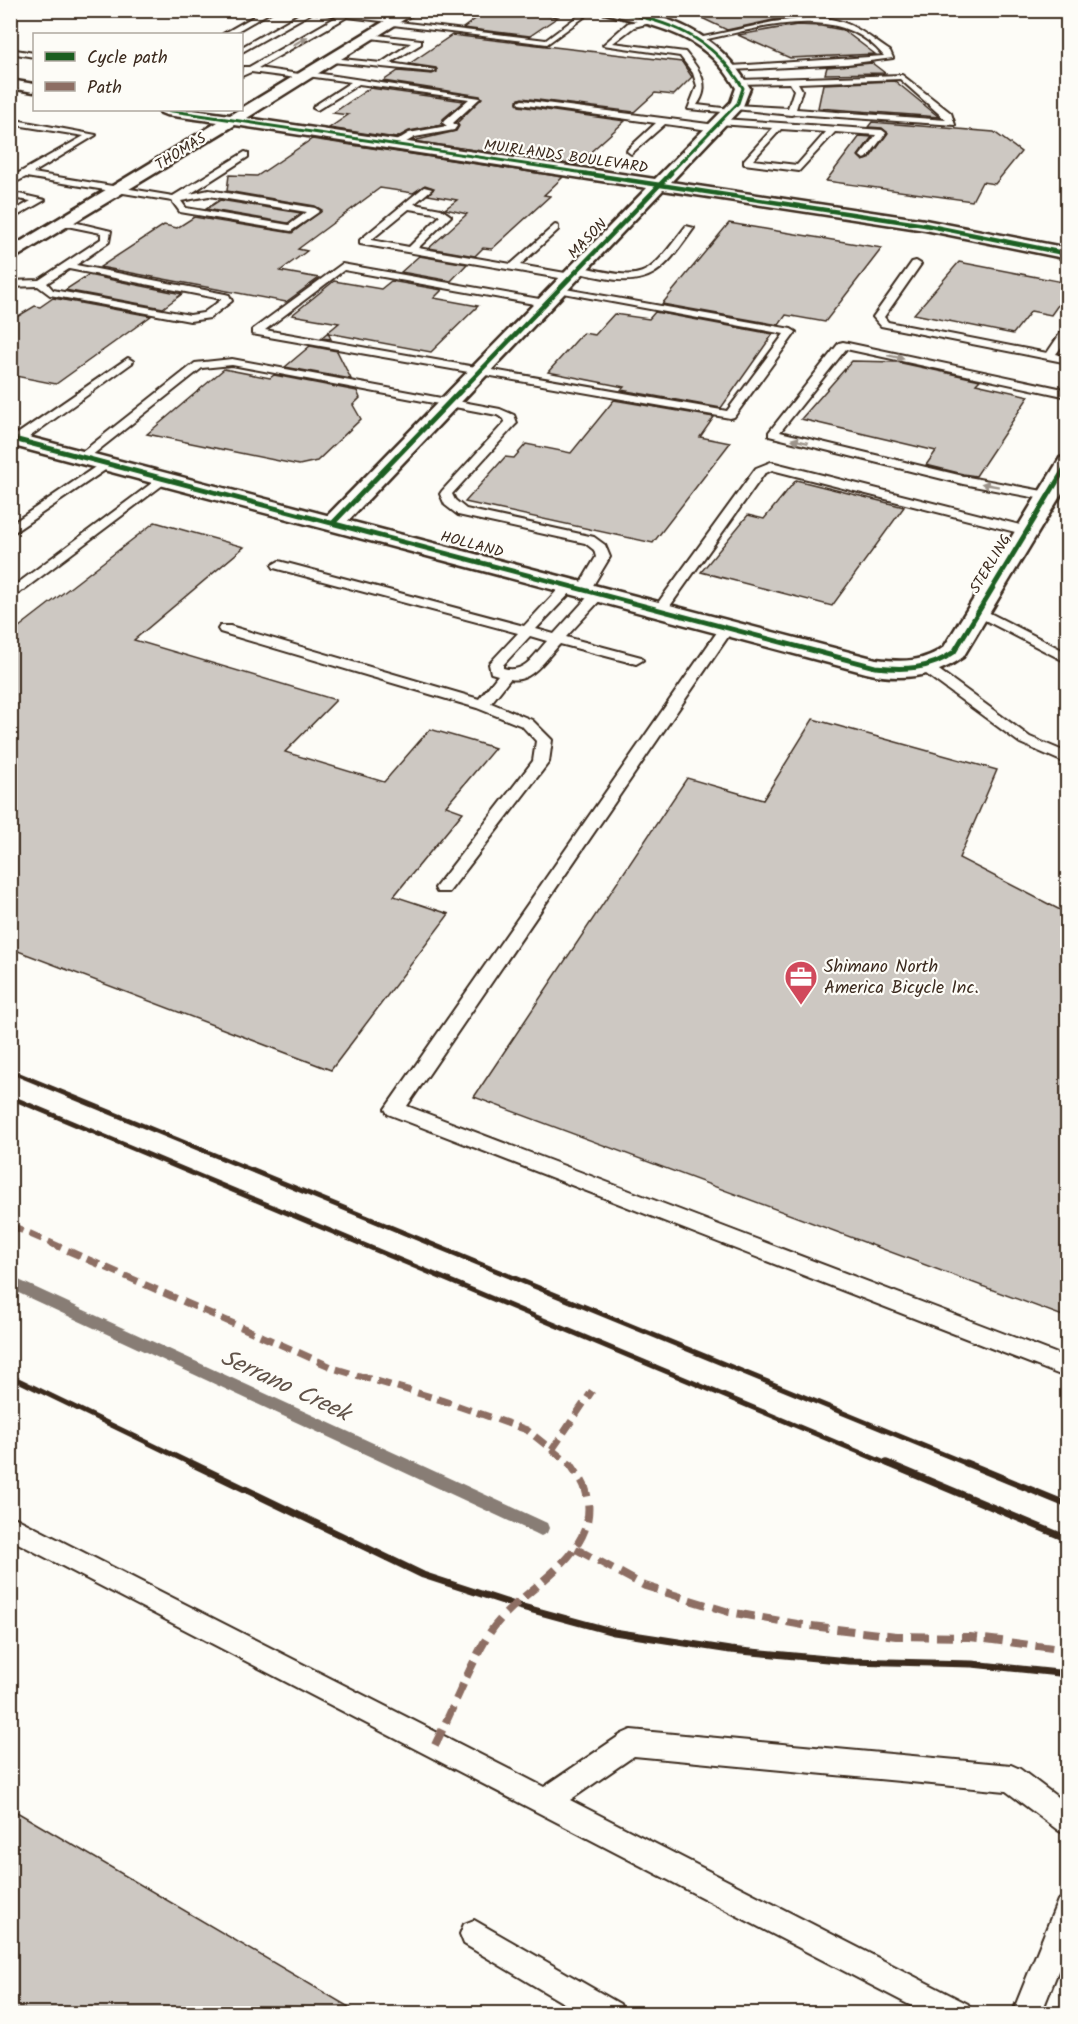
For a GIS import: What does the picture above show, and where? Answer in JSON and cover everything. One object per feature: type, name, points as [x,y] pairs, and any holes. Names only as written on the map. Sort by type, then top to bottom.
[{"type":"street","name":"THOMAS","points":[[10,256],[413,10]]},
{"type":"street","points":[[609,10],[639,15],[699,39],[736,75],[743,88],[726,117]]},
{"type":"street","points":[[10,84],[33,88]]},
{"type":"street","name":"MUIRLANDS BOULEVARD","points":[[173,111],[925,225],[1068,254]]},
{"type":"street","name":"MASON","points":[[334,522],[726,117]]},
{"type":"street","name":"HOLLAND","points":[[14,439],[875,667],[906,670],[927,668]]},
{"type":"street","name":"STERLING","points":[[927,668],[943,661],[954,652],[1068,463]]},
{"type":"lane","points":[[229,33],[271,10]]},
{"type":"lane","points":[[243,49],[312,10],[350,13],[394,22],[547,42],[591,10]]},
{"type":"lane","points":[[244,71],[350,13]]},
{"type":"lane","points":[[639,15],[608,45],[682,54],[697,72],[701,88],[700,97],[691,106],[726,117],[779,126],[882,133],[864,156]]},
{"type":"lane","points":[[699,39],[776,24],[831,20],[847,24],[887,53],[889,58],[736,75]]},
{"type":"lane","points":[[371,36],[418,42],[382,65]]},
{"type":"lane","points":[[10,51],[33,55]]},
{"type":"lane","points":[[332,60],[432,70]]},
{"type":"lane","points":[[244,71],[358,81],[476,98],[447,123],[453,126],[451,128],[416,134],[394,146]]},
{"type":"lane","points":[[522,102],[663,121],[791,113],[951,123],[948,114],[902,76],[793,80],[736,75]]},
{"type":"lane","points":[[791,113],[798,90],[793,80]]},
{"type":"lane","points":[[317,108],[358,81]]},
{"type":"lane","points":[[10,121],[92,135],[10,182]]},
{"type":"lane","points":[[632,151],[663,121]]},
{"type":"lane","points":[[779,126],[747,162],[799,168],[832,129]]},
{"type":"lane","points":[[175,199],[245,155]]},
{"type":"lane","points":[[24,174],[175,199],[209,192],[315,211],[291,228],[183,210],[175,199]]},
{"type":"lane","points":[[427,189],[363,242],[569,278],[791,332],[730,415],[256,332],[342,267],[545,303]]},
{"type":"lane","points":[[10,195],[40,200],[10,217]]},
{"type":"lane","points":[[408,206],[438,211],[446,216],[411,250]]},
{"type":"lane","points":[[10,284],[41,283],[106,240],[106,231],[65,224]]},
{"type":"lane","points":[[513,267],[555,228]]},
{"type":"lane","points":[[569,278],[644,276],[653,271],[689,228]]},
{"type":"lane","points":[[916,264],[878,317],[885,324],[1068,360]]},
{"type":"lane","points":[[41,283],[50,292],[190,318],[206,316],[227,301],[225,297],[68,266]]},
{"type":"lane","points":[[1049,357],[1068,330]]},
{"type":"lane","points":[[1048,496],[963,480],[773,434],[843,345],[1068,394]]},
{"type":"lane","points":[[14,439],[128,361]]},
{"type":"lane","points":[[82,457],[199,365],[208,363],[232,362],[500,412],[510,417],[510,423],[446,494],[448,502],[462,512],[589,540],[600,548],[603,557],[556,639],[526,672],[515,676],[496,670],[496,664],[527,631],[584,589]]},
{"type":"lane","points":[[10,531],[107,463]]},
{"type":"lane","points":[[660,610],[760,471],[771,466],[1027,531]]},
{"type":"lane","points":[[10,596],[164,478]]},
{"type":"lane","points":[[279,565],[636,660]]},
{"type":"lane","points":[[978,611],[1068,659]]},
{"type":"lane","points":[[727,627],[395,1109],[1068,1368]]},
{"type":"lane","points":[[225,629],[482,705],[527,723],[544,740],[541,762],[443,888]]},
{"type":"lane","points":[[927,668],[1025,740],[1068,759]]},
{"type":"lane","points":[[482,705],[506,675]]},
{"type":"lane","points":[[10,1526],[958,2013]]},
{"type":"lane","points":[[546,1802],[631,1743],[1011,1778],[1068,1822]]},
{"type":"lane","points":[[1026,2013],[1068,1910]]},
{"type":"lane","points":[[474,1934],[610,2013]]},
{"type":"building","points":[[488,10],[507,10],[558,17],[530,36],[463,28]]},
{"type":"building","points":[[685,10],[820,10],[827,16],[814,15],[773,20],[727,30]]},
{"type":"building","points":[[797,25],[843,30],[875,54],[790,58],[738,35]]},
{"type":"building","points":[[452,35],[682,62],[692,77],[674,95],[655,93],[634,112],[522,98],[517,100],[519,106],[625,121],[576,165],[413,141],[456,131],[459,126],[457,123],[482,98],[383,81],[398,71],[432,74],[437,72],[436,68],[409,64]]},
{"type":"building","points":[[872,63],[885,73],[825,74],[827,67]]},
{"type":"building","points":[[895,81],[939,117],[818,108],[823,84]]},
{"type":"building","points":[[370,88],[464,101],[443,119],[442,125],[409,131],[396,138],[329,128],[348,115],[333,113]]},
{"type":"building","points":[[872,122],[994,132],[1021,152],[995,184],[982,182],[972,201],[826,181],[860,136],[872,137],[858,156],[863,161],[869,159],[888,133],[882,128],[868,127]]},
{"type":"building","points":[[312,139],[563,177],[544,195],[550,196],[492,249],[483,248],[475,256],[429,248],[467,214],[445,209],[457,200],[428,195],[434,188],[425,185],[413,193],[380,188],[298,249],[307,251],[280,271],[319,278],[286,302],[100,267],[164,225],[177,228],[194,217],[292,233],[322,210],[315,206],[227,191],[229,175],[257,176]]},
{"type":"building","points":[[220,200],[301,213],[288,223],[206,209]]},
{"type":"building","points":[[729,223],[882,248],[825,322],[786,315],[779,325],[662,304]]},
{"type":"building","points":[[419,256],[467,264],[451,281],[401,272]]},
{"type":"building","points":[[959,262],[1068,283],[1068,291],[1051,315],[1031,311],[1013,334],[914,314]]},
{"type":"building","points":[[88,275],[182,294],[163,308],[65,290]]},
{"type":"building","points":[[334,281],[381,289],[391,281],[442,290],[434,298],[478,306],[431,352],[328,333],[331,339],[321,338],[339,323],[292,315]]},
{"type":"building","points":[[53,298],[151,316],[56,384],[10,375],[10,321],[35,306],[40,307]]},
{"type":"building","points":[[655,312],[773,334],[721,408],[621,390],[624,387],[548,372],[583,333],[595,335],[614,314],[649,319]]},
{"type":"building","points":[[310,346],[337,351],[351,379],[285,367]]},
{"type":"building","points":[[852,361],[897,362],[980,380],[976,384],[1029,396],[976,476],[963,474],[926,465],[936,451],[801,419]]},
{"type":"building","points":[[224,369],[270,378],[274,375],[357,391],[360,398],[353,405],[361,419],[317,461],[299,465],[147,434]]},
{"type":"building","points":[[614,400],[714,417],[700,437],[730,443],[653,543],[465,502],[505,457],[514,458],[526,444],[571,453]]},
{"type":"building","points":[[796,480],[904,507],[832,606],[701,572],[748,515],[764,519]]},
{"type":"building","points":[[155,522],[244,547],[134,640],[336,700],[285,752],[384,782],[430,729],[495,748],[446,806],[463,812],[394,896],[449,914],[331,1070],[10,948],[10,634]]},
{"type":"building","name":"Shimano North America Bicycle Inc.","points":[[813,719],[997,770],[959,858],[1068,914],[1068,1318],[474,1097],[687,778],[763,800]]},
{"type":"building","points":[[10,1808],[359,2013],[10,2013]]},
{"type":"waterway","name":"Serrano Creek","points":[[10,1282],[541,1528]]},
{"type":"railway","points":[[10,1071],[970,1465]]},
{"type":"railway","points":[[10,1097],[890,1465]]},
{"type":"railway","points":[[10,1376],[194,1465]]},
{"type":"railway","points":[[191,1463],[423,1575],[515,1605],[614,1632],[730,1650],[848,1661],[972,1664],[1068,1674]]},
{"type":"railway","points":[[887,1463],[1068,1539]]},
{"type":"railway","points":[[966,1463],[1068,1505]]},
{"type":"marked path","points":[[10,1225],[336,1369],[441,1400],[527,1430],[570,1463],[586,1489],[588,1505],[588,1521],[576,1549],[515,1605],[490,1633],[435,1745]]},
{"type":"marked path","points":[[552,1450],[592,1391]]},
{"type":"marked path","points":[[576,1549],[645,1586],[729,1612],[803,1625],[896,1636],[970,1637],[1068,1650]]},
{"type":"cycle path","points":[[334,522],[738,103],[743,88],[733,70],[720,55],[704,43],[668,24],[609,10]]},
{"type":"cycle path","points":[[173,111],[925,225],[1068,254]]},
{"type":"cycle path","points":[[10,438],[875,667],[897,669],[926,666],[945,659],[954,652],[1068,463]]},
{"type":"place","name":"Shimano North America Bicycle Inc.","points":[[801,1006]]}]
